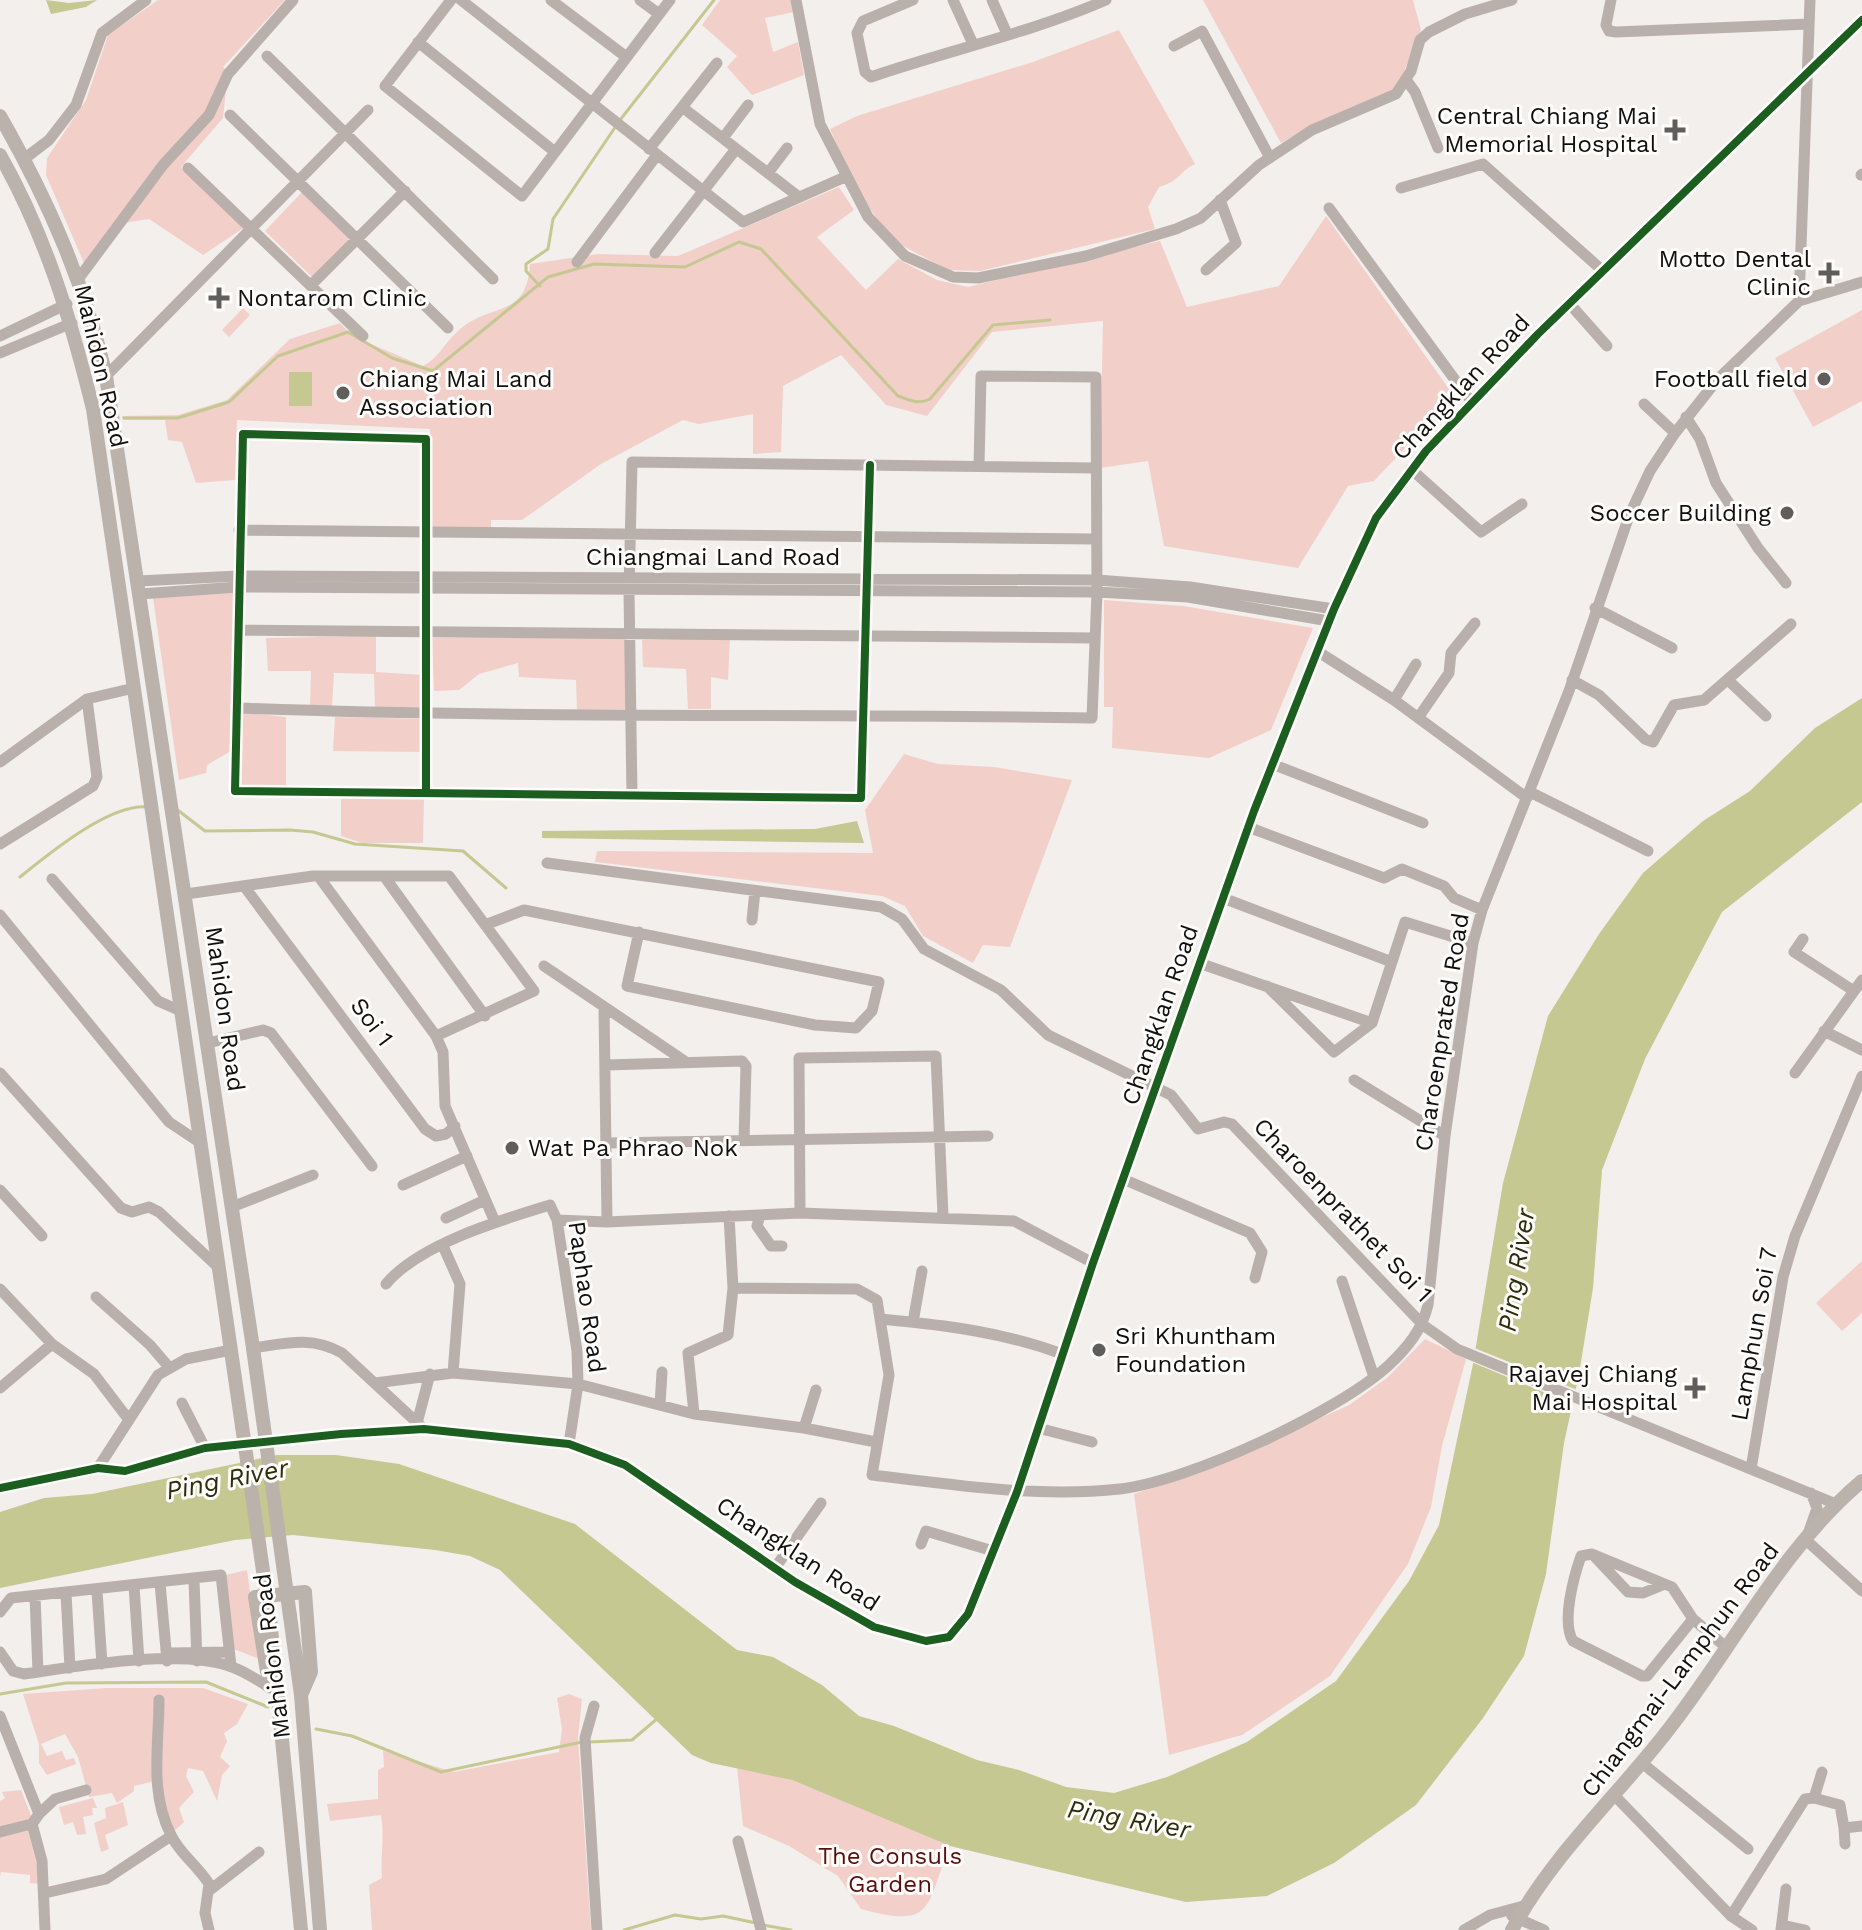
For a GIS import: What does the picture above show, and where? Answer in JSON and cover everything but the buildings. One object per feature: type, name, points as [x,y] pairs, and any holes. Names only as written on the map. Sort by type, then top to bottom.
[{"type":"main road","name":"Mahidon Road","points":[[0,116],[54,216],[79,278],[106,376],[187,897],[301,1695],[320,1930]]},
{"type":"main road","name":"Mahidon Road","points":[[0,155],[27,204],[67,304],[93,409],[270,1619],[301,1930]]},
{"type":"main road","name":"Chiangmai-Lamphun Road","points":[[1512,1920],[1527,1905],[1546,1873],[1642,1763],[1806,1540],[1836,1504],[1857,1486]]},
{"type":"main road","points":[[280,1701],[270,1688],[255,1597],[305,1592],[311,1672],[301,1695]]},
{"type":"street","points":[[24,159],[49,140],[76,105],[102,33],[146,0]]},
{"type":"street","points":[[79,278],[163,165],[209,115],[228,74],[293,0]]},
{"type":"street","points":[[451,0],[385,86],[522,196],[670,0]]},
{"type":"street","points":[[461,0],[743,222],[845,177]]},
{"type":"street","points":[[551,0],[625,56]]},
{"type":"street","points":[[640,0],[659,14]]},
{"type":"street","points":[[796,0],[820,124],[868,217],[889,243],[905,256],[953,277],[978,278],[1086,256],[1176,229],[1201,218],[1270,158],[1312,130],[1396,94],[1407,81],[1420,40],[1429,32],[1465,14],[1512,0]]},
{"type":"street","points":[[913,0],[863,21],[857,33],[865,72],[871,77],[1007,34],[1035,29],[1106,0]]},
{"type":"street","points":[[953,0],[973,44]]},
{"type":"street","points":[[992,0],[1007,34]]},
{"type":"street","points":[[1611,0],[1609,31],[1809,24]]},
{"type":"street","points":[[1799,301],[1810,0]]},
{"type":"street","points":[[1810,0],[1818,39],[1829,40],[1858,24]]},
{"type":"street","name":"Changklan Road","points":[[0,1488],[98,1468],[125,1471],[205,1448],[259,1440],[421,1426],[569,1444],[625,1465],[775,1568],[874,1627],[938,1640],[949,1637],[968,1614],[1017,1492],[1093,1263],[1248,827],[1331,615],[1376,518],[1411,469],[1569,303],[1858,24]]},
{"type":"street","points":[[1174,46],[1202,31],[1270,158]]},
{"type":"street","points":[[418,42],[555,152]]},
{"type":"street","points":[[267,56],[493,279]]},
{"type":"street","points":[[577,262],[682,107],[717,63]]},
{"type":"street","points":[[1407,81],[1415,92],[1438,148]]},
{"type":"street","points":[[723,138],[748,105]]},
{"type":"street","points":[[682,107],[799,197]]},
{"type":"street","points":[[106,376],[368,110]]},
{"type":"street","points":[[230,115],[448,328]]},
{"type":"street","points":[[768,173],[787,148]]},
{"type":"street","points":[[655,253],[736,149]]},
{"type":"street","points":[[1401,188],[1483,164],[1603,271]]},
{"type":"street","points":[[188,168],[363,336]]},
{"type":"street","points":[[311,285],[405,191]]},
{"type":"street","points":[[1206,270],[1236,243],[1220,200]]},
{"type":"street","points":[[1329,208],[1472,403]]},
{"type":"street","name":"Charoenprated Road","points":[[1423,1325],[1445,1136],[1473,943],[1482,910],[1572,680],[1629,516],[1650,471],[1675,433],[1726,370],[1799,301],[1862,282]]},
{"type":"street","points":[[1569,303],[1607,346]]},
{"type":"street","points":[[0,336],[67,304]]},
{"type":"street","points":[[0,353],[72,323]]},
{"type":"street","points":[[239,708],[427,716],[633,713],[1092,718],[1097,586],[1096,377],[981,376],[979,466]]},
{"type":"street","points":[[1644,404],[1675,433]]},
{"type":"street","points":[[1686,417],[1700,439],[1716,483],[1758,548],[1786,583]]},
{"type":"street","points":[[426,793],[429,583],[426,439],[243,434],[235,791],[861,798],[870,465]]},
{"type":"street","points":[[632,796],[632,462],[1096,468]]},
{"type":"street","points":[[1411,469],[1481,532],[1522,504]]},
{"type":"street","points":[[239,530],[1095,539]]},
{"type":"street","name":"Chiangmai Land Road","points":[[630,586],[868,579],[1190,587],[1331,615]]},
{"type":"street","name":"Chiangmai Land Road","points":[[139,587],[238,582],[429,583],[867,592],[1097,586]]},
{"type":"street","points":[[1595,608],[1672,648]]},
{"type":"street","points":[[1418,718],[1449,673],[1451,653],[1475,623]]},
{"type":"street","points":[[1572,680],[1599,695],[1645,739],[1653,742],[1674,705],[1701,702],[1791,624]]},
{"type":"street","points":[[240,630],[1095,638]]},
{"type":"street","points":[[1317,651],[1394,700],[1528,795],[1648,851]]},
{"type":"street","points":[[1394,700],[1416,664]]},
{"type":"street","points":[[1728,680],[1766,716]]},
{"type":"street","points":[[0,762],[87,699],[134,688]]},
{"type":"street","points":[[0,844],[93,786],[97,777],[87,699]]},
{"type":"street","points":[[1272,764],[1423,823]]},
{"type":"street","points":[[1248,827],[1384,878],[1402,869],[1444,886],[1454,898],[1482,910]]},
{"type":"street","points":[[547,863],[895,912],[919,945],[1001,990],[1048,1035],[1087,1057],[1157,1087]]},
{"type":"street","points":[[384,876],[485,1016]]},
{"type":"street","points":[[187,897],[319,877],[449,876],[534,991],[436,1036]]},
{"type":"street","points":[[319,877],[436,1036],[443,1052],[445,1106],[495,1222],[398,1270],[386,1284]]},
{"type":"street","points":[[52,879],[158,1001],[181,1011]]},
{"type":"street","name":"Soi 1","points":[[245,888],[425,1129],[436,1136],[446,1134],[455,1126]]},
{"type":"street","points":[[752,920],[755,891]]},
{"type":"street","points":[[1223,898],[1392,962]]},
{"type":"street","points":[[485,925],[524,910],[639,932],[879,982],[872,1011],[856,1028],[815,1025],[627,986],[639,932]]},
{"type":"street","points":[[0,915],[169,1122],[199,1142]]},
{"type":"street","points":[[1267,986],[1334,1052],[1372,1023],[1405,922],[1473,943]]},
{"type":"street","points":[[1803,939],[1794,952],[1854,991]]},
{"type":"street","points":[[1199,963],[1372,1023]]},
{"type":"street","points":[[544,966],[686,1062]]},
{"type":"street","points":[[1795,1073],[1862,980]]},
{"type":"street","points":[[604,1007],[607,1222]]},
{"type":"street","points":[[208,1043],[263,1030],[271,1033],[372,1166]]},
{"type":"street","points":[[1824,1031],[1862,1050]]},
{"type":"street","points":[[800,1213],[799,1058],[936,1056],[943,1216]]},
{"type":"street","points":[[606,1065],[736,1059],[746,1066],[744,1140]]},
{"type":"street","points":[[0,1073],[121,1208],[132,1212],[149,1207],[159,1212],[218,1267]]},
{"type":"street","name":"Lamphun Soi 7","points":[[1751,1469],[1783,1277],[1795,1236],[1862,1076]]},
{"type":"street","points":[[1354,1080],[1445,1136]]},
{"type":"street","name":"Charoenprathet Soi 1","points":[[1157,1087],[1177,1100],[1198,1129],[1224,1122],[1232,1124],[1423,1325]]},
{"type":"street","points":[[608,1143],[988,1136]]},
{"type":"street","points":[[403,1185],[467,1156]]},
{"type":"street","points":[[232,1207],[313,1175]]},
{"type":"street","points":[[1123,1179],[1250,1233],[1262,1252],[1255,1278]]},
{"type":"street","points":[[0,1190],[42,1236]]},
{"type":"street","points":[[446,1218],[485,1200]]},
{"type":"street","name":"Paphao Road","points":[[495,1222],[550,1205],[557,1220],[577,1351],[578,1384],[569,1444]]},
{"type":"street","points":[[557,1220],[607,1222],[800,1213],[1014,1221],[1093,1263]]},
{"type":"street","points":[[760,1215],[757,1226],[762,1234],[771,1246],[782,1246]]},
{"type":"street","points":[[694,1414],[688,1353],[728,1335],[733,1288],[729,1216]]},
{"type":"street","points":[[443,1246],[460,1284],[453,1373]]},
{"type":"street","points":[[913,1322],[922,1271]]},
{"type":"street","points":[[1342,1281],[1374,1377]]},
{"type":"street","points":[[733,1288],[857,1289],[877,1300],[889,1375],[872,1475],[1017,1492],[1122,1488],[1174,1475],[1280,1431],[1374,1377],[1406,1347],[1423,1325],[1457,1349],[1836,1504]]},
{"type":"street","points":[[0,1289],[52,1344],[94,1374],[129,1420]]},
{"type":"street","points":[[96,1297],[150,1345],[168,1366]]},
{"type":"street","points":[[881,1319],[1021,1339],[1062,1354]]},
{"type":"street","points":[[253,1348],[308,1339],[342,1353],[421,1426]]},
{"type":"street","points":[[0,1388],[52,1344]]},
{"type":"street","points":[[98,1468],[150,1386],[168,1366],[231,1350]]},
{"type":"street","points":[[660,1405],[662,1372]]},
{"type":"street","points":[[375,1383],[453,1373],[578,1384],[694,1414],[804,1428],[876,1442]]},
{"type":"street","points":[[421,1426],[430,1374]]},
{"type":"street","points":[[804,1428],[816,1390]]},
{"type":"street","points":[[182,1403],[205,1448]]},
{"type":"street","points":[[1038,1428],[1092,1442]]},
{"type":"street","points":[[1809,1492],[1838,1495],[1857,1486]]},
{"type":"street","points":[[1809,1492],[1817,1508],[1806,1540],[1862,1591]]},
{"type":"street","points":[[775,1568],[821,1503]]},
{"type":"street","points":[[921,1544],[926,1531],[993,1551]]},
{"type":"street","points":[[1693,1619],[1647,1676],[1573,1641],[1569,1631],[1571,1583],[1581,1556],[1592,1554],[1676,1590],[1693,1619],[1727,1648]]},
{"type":"street","points":[[1592,1554],[1628,1592],[1643,1593],[1665,1584]]},
{"type":"street","points":[[0,1612],[11,1598],[97,1591],[221,1575],[231,1666]]},
{"type":"street","points":[[194,1580],[197,1656]]},
{"type":"street","points":[[160,1583],[167,1657]]},
{"type":"street","points":[[134,1586],[139,1661]]},
{"type":"street","points":[[97,1591],[102,1664]]},
{"type":"street","points":[[66,1593],[70,1668]]},
{"type":"street","points":[[35,1596],[38,1672]]},
{"type":"street","points":[[0,1652],[3,1666],[24,1674],[229,1652]]},
{"type":"street","points":[[197,1656],[231,1666],[270,1688]]},
{"type":"street","points":[[159,1700],[158,1758],[154,1778],[171,1836],[201,1870],[210,1890]]},
{"type":"street","points":[[594,1706],[586,1743],[597,1930]]},
{"type":"street","points":[[0,1716],[35,1819],[45,1893],[45,1930]]},
{"type":"street","points":[[1642,1763],[1748,1849]]},
{"type":"street","points":[[1814,1798],[1822,1772]]},
{"type":"street","points":[[0,1832],[35,1819],[55,1799],[86,1790]]},
{"type":"street","points":[[1615,1796],[1731,1916],[1752,1930]]},
{"type":"street","points":[[1731,1916],[1805,1799],[1814,1798],[1840,1805],[1845,1844]]},
{"type":"street","points":[[1844,1828],[1862,1826]]},
{"type":"street","points":[[45,1893],[106,1879],[171,1836]]},
{"type":"street","points":[[738,1841],[759,1926]]},
{"type":"street","points":[[209,1930],[205,1908],[210,1890],[259,1852]]},
{"type":"street","points":[[1786,1889],[1782,1928],[1805,1930]]},
{"type":"street","points":[[1464,1930],[1512,1920],[1544,1930]]},
{"type":"green space","points":[[158,0],[285,0],[223,67],[228,72],[223,118],[181,167],[245,227],[203,255],[149,219],[111,225],[88,263],[84,263],[46,175],[47,158],[86,100],[108,35]]},
{"type":"green space","points":[[720,0],[791,0],[794,12],[765,18],[773,52],[798,42],[804,75],[752,95],[727,67],[737,56],[702,25]]},
{"type":"green space","points":[[1203,0],[1413,0],[1421,30],[1397,89],[1312,125],[1281,143]]},
{"type":"green space","points":[[1119,30],[1195,164],[1172,182],[1159,187],[1148,207],[1155,229],[980,271],[948,270],[892,240],[856,189],[830,129],[857,116],[1033,62]]},
{"type":"green space","points":[[839,187],[854,210],[817,237],[866,290],[898,259],[937,280],[968,287],[1160,241],[1187,307],[1279,286],[1326,216],[1454,396],[1374,481],[1348,486],[1298,568],[1164,546],[1148,461],[1100,468],[1103,321],[992,332],[927,416],[886,405],[841,355],[783,386],[781,452],[753,454],[753,414],[699,424],[683,420],[601,464],[522,520],[491,520],[491,531],[432,530],[430,429],[237,420],[235,480],[196,483],[182,442],[168,440],[165,420],[123,420],[122,416],[178,415],[227,400],[290,339],[340,323],[354,337],[423,366],[470,322],[514,302],[522,294],[530,264],[598,254],[678,256]]},
{"type":"green space","points":[[302,192],[349,239],[312,277],[265,231]]},
{"type":"green space","points":[[243,308],[250,315],[229,337],[222,330]]},
{"type":"green space","name":"Football field","points":[[1862,310],[1862,401],[1813,427],[1775,358]]},
{"type":"green space","points":[[234,592],[231,751],[207,765],[206,773],[179,780],[153,598]]},
{"type":"green space","points":[[1104,600],[1183,606],[1313,628],[1271,730],[1209,758],[1112,748],[1113,707],[1104,707]]},
{"type":"green space","points":[[376,636],[376,672],[422,675],[422,707],[375,707],[374,674],[334,673],[332,707],[310,706],[311,671],[268,671],[266,638]]},
{"type":"green space","points":[[627,637],[630,709],[577,710],[576,680],[519,677],[518,663],[479,674],[459,690],[434,691],[432,638]]},
{"type":"green space","points":[[730,638],[728,680],[711,677],[711,709],[688,709],[686,669],[643,667],[642,640]]},
{"type":"green space","points":[[241,712],[286,717],[286,786],[238,787]]},
{"type":"green space","points":[[335,717],[424,719],[423,752],[333,751]]},
{"type":"green space","points":[[904,754],[938,764],[994,767],[1072,780],[1010,947],[983,945],[973,963],[923,936],[905,906],[882,896],[595,862],[597,851],[873,853],[865,810]]},
{"type":"green space","points":[[424,798],[423,843],[362,843],[341,836],[341,799]]},
{"type":"green space","points":[[1862,1261],[1862,1313],[1842,1331],[1816,1303]]},
{"type":"green space","points":[[1425,1339],[1466,1359],[1442,1446],[1431,1507],[1408,1564],[1330,1676],[1242,1735],[1169,1755],[1134,1494],[1200,1473],[1349,1405],[1387,1378]]},
{"type":"green space","points":[[247,1570],[259,1659],[234,1649],[226,1575]]},
{"type":"green space","points":[[107,1688],[203,1688],[248,1704],[237,1724],[224,1733],[227,1741],[220,1757],[230,1766],[222,1775],[217,1801],[203,1771],[188,1768],[186,1776],[194,1792],[179,1808],[184,1822],[172,1833],[155,1781],[134,1786],[134,1791],[117,1803],[112,1793],[89,1797],[78,1757],[65,1734],[41,1744],[47,1756],[62,1751],[66,1760],[74,1758],[76,1764],[47,1775],[39,1763],[39,1744],[23,1694]]},
{"type":"green space","points":[[569,1694],[582,1699],[578,1738],[591,1930],[372,1930],[369,1885],[382,1878],[381,1815],[330,1821],[327,1804],[378,1799],[378,1770],[384,1767],[383,1751],[454,1772],[559,1752],[562,1729],[557,1698]]},
{"type":"green space","name":"The Consuls Garden","points":[[737,1767],[792,1780],[950,1846],[925,1908],[916,1914],[903,1916],[861,1909],[838,1876],[789,1846],[743,1826]]},
{"type":"green space","points":[[21,1790],[32,1818],[23,1825],[0,1830],[0,1801],[5,1798],[2,1792]]},
{"type":"green space","points":[[93,1798],[97,1808],[92,1808],[93,1815],[83,1817],[86,1834],[77,1835],[73,1822],[64,1825],[59,1807]]},
{"type":"green space","points":[[123,1802],[128,1825],[105,1835],[109,1849],[101,1852],[94,1823],[106,1818],[105,1808]]},
{"type":"green space","points":[[28,1831],[42,1884],[30,1883],[30,1875],[1,1872],[0,1876],[0,1837]]},
{"type":"water","points":[[46,0],[69,3],[97,0],[86,7],[51,14]]},
{"type":"water","points":[[289,372],[312,372],[312,406],[289,406]]},
{"type":"water","name":"Ping River","points":[[1862,698],[1862,802],[1722,912],[1645,1059],[1602,1170],[1593,1288],[1564,1443],[1546,1574],[1524,1656],[1483,1718],[1416,1805],[1334,1863],[1267,1896],[1186,1902],[950,1846],[792,1780],[711,1763],[692,1755],[500,1570],[470,1556],[293,1535],[235,1540],[0,1588],[0,1512],[44,1498],[92,1494],[277,1455],[336,1455],[399,1464],[575,1524],[737,1650],[773,1657],[822,1685],[859,1716],[894,1726],[977,1760],[1019,1770],[1066,1787],[1114,1793],[1167,1777],[1247,1742],[1336,1681],[1409,1581],[1439,1525],[1473,1364],[1503,1183],[1548,1016],[1599,934],[1643,873],[1703,821],[1750,791],[1815,728]]},
{"type":"water","points":[[857,821],[864,843],[542,838],[542,831],[815,829]]},
{"type":"pier","points":[[1472,1347],[1580,1391],[1577,1406],[1469,1361]]},
{"type":"waterway","points":[[620,120],[714,0]]},
{"type":"waterway","points":[[540,286],[526,271],[526,264],[548,249],[553,219],[616,126]]},
{"type":"waterway","points":[[124,418],[178,418],[229,402],[278,356],[348,332],[392,358],[433,371],[548,277],[594,264],[685,267],[739,242],[761,249],[898,396],[914,401],[930,399],[993,325],[1050,320]]},
{"type":"waterway","points":[[20,877],[98,822],[115,813],[147,807]]},
{"type":"waterway","points":[[175,808],[205,831],[290,830],[313,832],[355,844],[463,851],[506,888]]},
{"type":"waterway","points":[[0,1694],[66,1683],[206,1682],[268,1707]]},
{"type":"waterway","points":[[590,1742],[632,1740],[658,1718]]},
{"type":"waterway","points":[[316,1729],[352,1736],[441,1772],[582,1742]]},
{"type":"waterway","points":[[624,1930],[675,1915],[701,1919],[723,1916],[756,1923]]},
{"type":"waterway","points":[[763,1925],[791,1930]]},
{"type":"cycle path","points":[[0,1488],[98,1468],[125,1471],[205,1448],[341,1434],[424,1429],[569,1444],[625,1465],[795,1582],[874,1627],[926,1641],[949,1637],[968,1614],[1017,1492],[1093,1263],[1254,811],[1334,609],[1376,518],[1426,451],[1538,334],[1862,20]]},
{"type":"cycle path","points":[[426,793],[426,439],[243,434],[235,791],[861,798],[870,465]]},
{"type":"place","name":"Central Chiang Mai Memorial Hospital","points":[[1675,130]]},
{"type":"place","name":"Motto Dental Clinic","points":[[1829,273]]},
{"type":"place","name":"Nontarom Clinic","points":[[219,298]]},
{"type":"place","name":"Football field","points":[[1824,379]]},
{"type":"place","name":"Chiang Mai Land Association","points":[[343,393]]},
{"type":"place","name":"Soccer Building","points":[[1787,513]]},
{"type":"place","name":"Wat Pa Phrao Nok","points":[[512,1148]]},
{"type":"place","name":"Sri Khuntham Foundation","points":[[1099,1350]]},
{"type":"place","name":"Rajavej Chiang Mai Hospital","points":[[1695,1388]]}]
